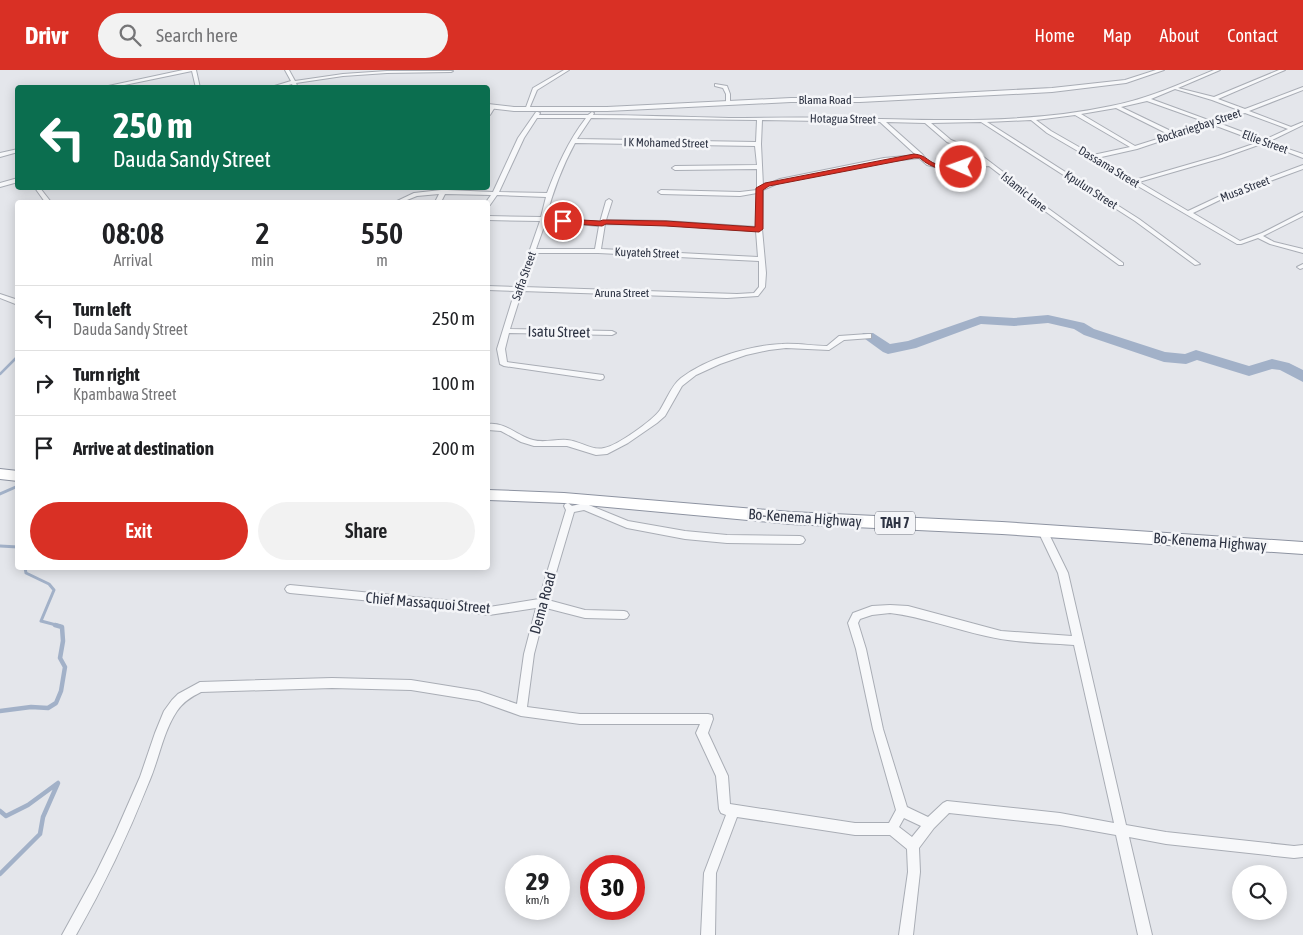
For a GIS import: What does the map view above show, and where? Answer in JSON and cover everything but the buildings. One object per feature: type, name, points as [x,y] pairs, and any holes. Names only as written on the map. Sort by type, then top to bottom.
[{"type":"highway","name":"Bo-Kenema Highway","points":[[490,495],[567,504],[1303,548]]},
{"type":"street","points":[[116,85],[192,70],[197,85]]},
{"type":"street","points":[[287,70],[295,84],[343,75],[451,71]]},
{"type":"street","points":[[527,109],[535,89],[567,70]]},
{"type":"street","name":"Blama Road","points":[[490,107],[592,113],[728,103],[791,100],[860,100],[1052,90],[1126,81],[1161,70]]},
{"type":"street","name":"Hotagua Street","points":[[536,117],[592,113],[927,122],[1031,118],[1117,107],[1150,98],[1218,70]]},
{"type":"street","points":[[1214,99],[1283,70]]},
{"type":"street","points":[[717,85],[725,88],[728,94],[728,103]]},
{"type":"street","points":[[1177,88],[1214,99],[1292,129]]},
{"type":"street","name":"Bockariegbay Street","points":[[1092,157],[1135,148],[1302,90]]},
{"type":"street","name":"Ellie Street","points":[[1150,98],[1303,156]]},
{"type":"street","points":[[1117,107],[1172,134]]},
{"type":"street","points":[[490,201],[521,138],[540,109]]},
{"type":"street","name":"Saffa Street","points":[[592,113],[579,130],[562,162],[549,195],[543,220],[501,349],[504,364],[600,377]]},
{"type":"street","points":[[1075,113],[1135,148]]},
{"type":"street","name":"Dassama Street","points":[[1031,118],[1049,132],[1239,243]]},
{"type":"street","points":[[756,295],[762,287],[758,167],[760,119]]},
{"type":"street","points":[[881,120],[929,164],[939,167],[988,165]]},
{"type":"street","name":"Kpulun Street","points":[[981,120],[1130,215],[1197,264]]},
{"type":"street","name":"Islamic Lane","points":[[927,122],[948,141],[971,150],[988,165],[1121,264]]},
{"type":"street","points":[[1134,182],[1202,162],[1262,141],[1303,123]]},
{"type":"street","name":"I K Mohamed Street","points":[[574,141],[758,144]]},
{"type":"street","points":[[0,155],[15,151]]},
{"type":"street","points":[[661,192],[730,194],[759,190],[780,181],[884,160],[922,156]]},
{"type":"street","name":"Musa Street","points":[[1189,213],[1222,197],[1303,166]]},
{"type":"street","points":[[675,168],[758,167]]},
{"type":"street","points":[[0,185],[15,181]]},
{"type":"street","points":[[402,200],[416,194],[444,190],[495,194],[549,195]]},
{"type":"street","points":[[598,251],[609,201]]},
{"type":"street","points":[[1239,243],[1303,214]]},
{"type":"street","points":[[490,218],[603,223],[666,223],[759,229]]},
{"type":"street","points":[[1258,236],[1272,243],[1303,251]]},
{"type":"street","name":"Kuyateh Street","points":[[533,251],[598,251],[762,259]]},
{"type":"street","name":"Aruna Street","points":[[490,288],[592,293],[681,293],[738,297],[756,295]]},
{"type":"street","points":[[1,298],[15,302]]},
{"type":"street","name":"Isatu Street","points":[[506,331],[612,333]]},
{"type":"street","points":[[490,426],[505,429],[528,442],[541,445],[567,443],[588,450],[606,451],[658,418],[683,381],[700,371],[749,351],[780,346],[829,348],[842,338],[868,336]]},
{"type":"street","points":[[567,504],[584,506],[627,524],[684,535],[727,539],[800,540]]},
{"type":"street","name":"Dema Road","points":[[521,711],[529,654],[567,504]]},
{"type":"street","points":[[1042,531],[1063,573],[1145,935]]},
{"type":"street","name":"Chief Massaquoi Street","points":[[290,589],[444,604],[489,611],[542,603],[585,614],[624,615]]},
{"type":"street","points":[[892,829],[902,811],[896,783],[878,730],[862,650],[853,623],[856,616],[865,611],[891,609],[933,616],[1001,635],[1078,641]]},
{"type":"street","points":[[69,935],[118,843],[148,771],[164,723],[174,706],[185,694],[200,687],[375,683],[411,685],[478,696],[521,711],[580,719],[708,719],[702,733],[722,776],[725,808],[733,811],[854,829],[892,829],[913,846]]},
{"type":"street","points":[[906,935],[914,872],[913,846],[930,824],[947,807],[1060,819],[1166,838],[1294,852],[1303,851]]},
{"type":"street","points":[[708,935],[710,872],[733,811]]},
{"type":"street","points":[[902,811],[930,824]]},
{"type":"waterway","points":[[868,336],[888,349],[911,345],[980,320],[1014,322],[1048,319],[1079,326],[1089,332],[1164,357],[1186,359],[1196,355],[1249,371],[1272,364],[1284,366],[1303,377]]},
{"type":"waterway","points":[[0,374],[15,359]]},
{"type":"waterway","points":[[0,494],[15,487]]},
{"type":"waterway","points":[[0,546],[15,547]]},
{"type":"waterway","points":[[25,570],[26,573],[49,584],[54,590],[41,621],[60,626]]},
{"type":"waterway","points":[[0,711],[31,707],[48,708],[56,703],[61,691],[65,667],[60,658],[63,641],[62,627],[55,625]]},
{"type":"waterway","points":[[0,811],[6,816],[28,805],[58,783],[43,817],[40,834],[0,874]]},
{"type":"route","points":[[563,221],[602,224],[603,222],[666,223],[759,229],[759,188],[780,181],[843,170],[884,160],[914,156],[922,156],[929,164],[939,167],[961,167]]}]
